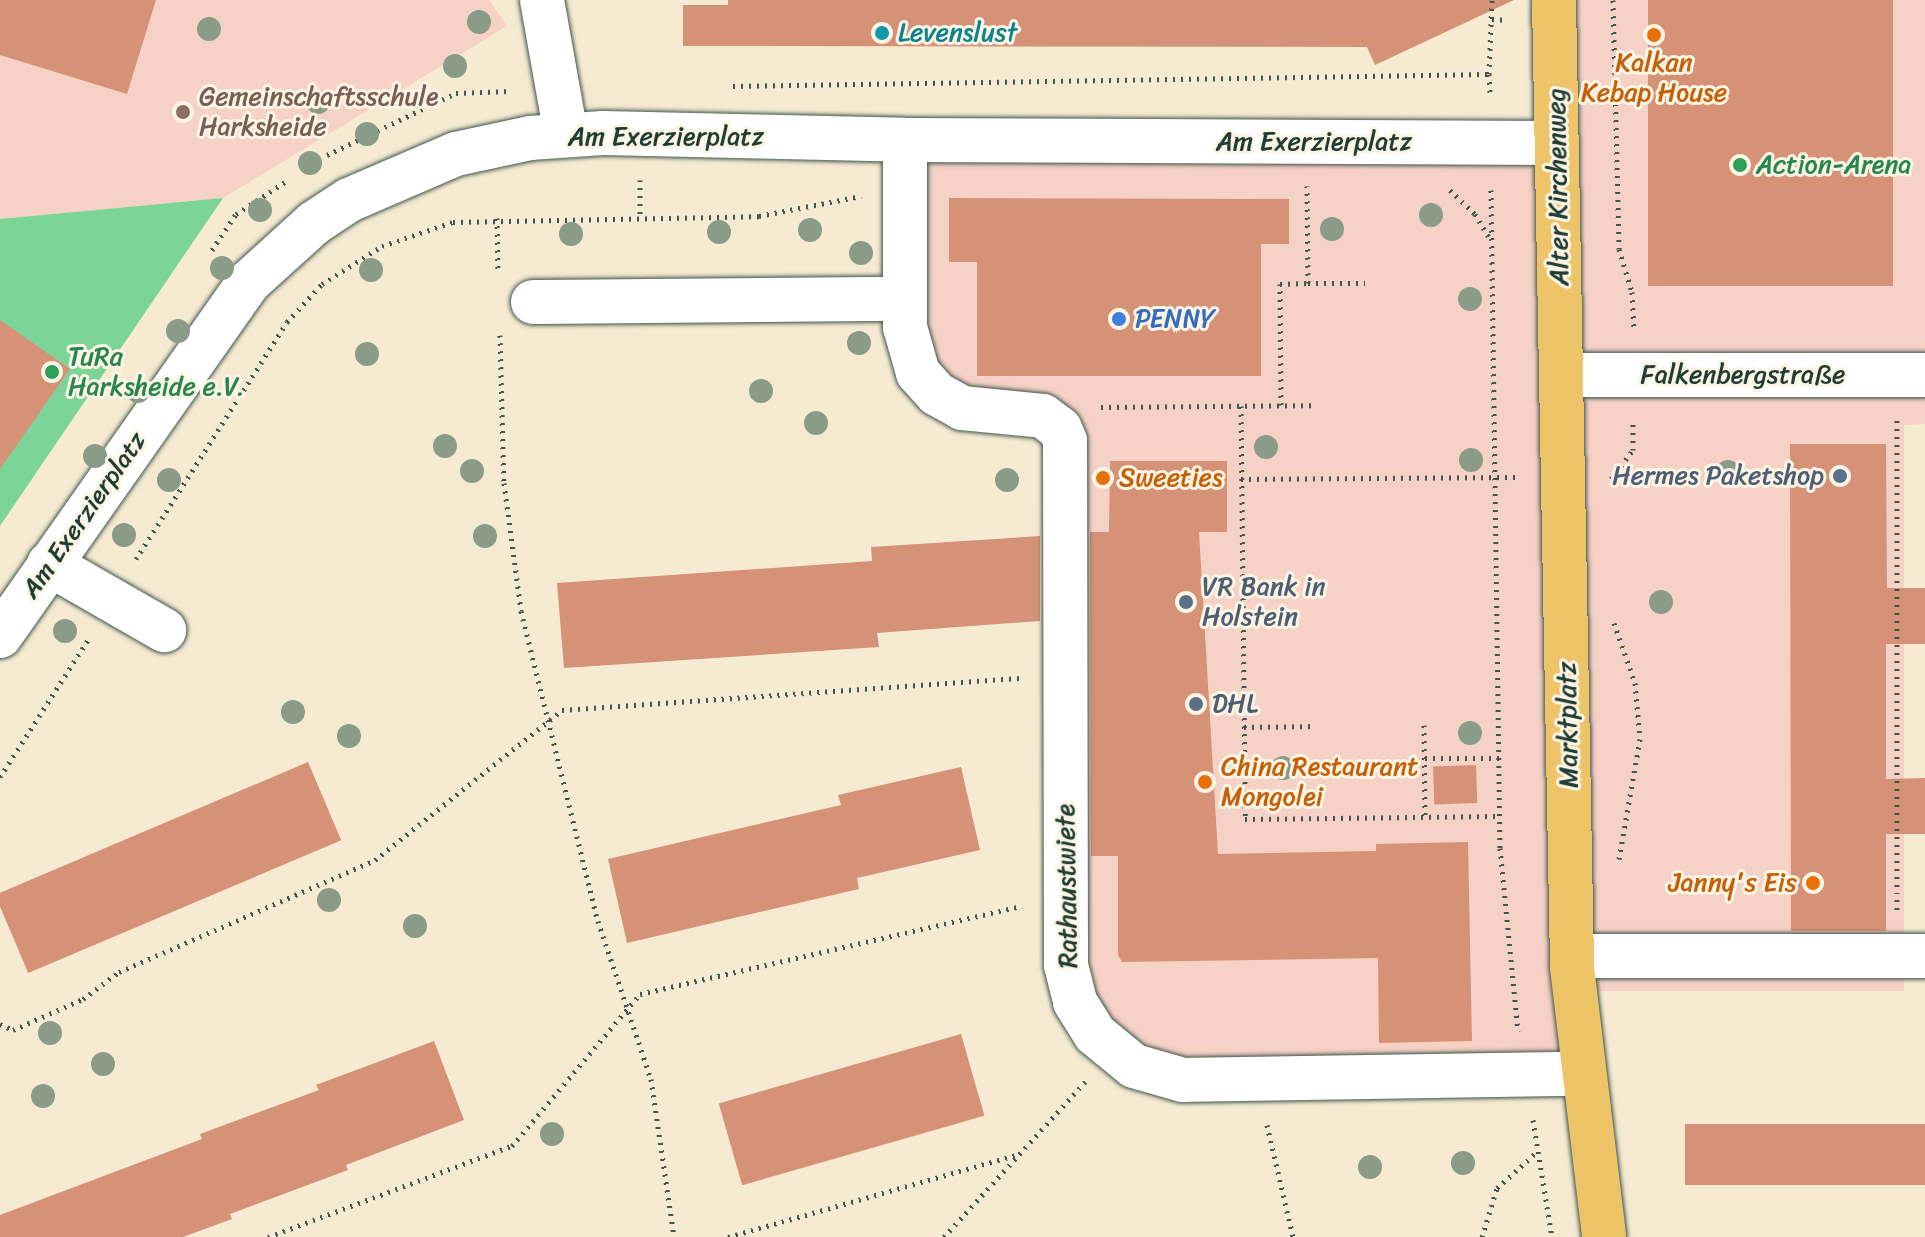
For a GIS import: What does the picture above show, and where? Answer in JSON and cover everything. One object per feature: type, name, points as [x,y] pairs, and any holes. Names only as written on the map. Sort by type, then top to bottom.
[{"type":"main road","name":"Alter Kirchenweg","points":[[1554,0],[1561,375]]},
{"type":"main road","name":"Marktplatz","points":[[1561,375],[1572,956],[1604,1237]]},
{"type":"street","points":[[542,0],[566,135]]},
{"type":"street","name":"Am Exerzierplatz","points":[[0,636],[249,282],[314,223],[349,200],[419,167],[492,145],[566,135],[1557,143]]},
{"type":"street","points":[[905,140],[905,299],[909,356],[937,394],[971,411],[1070,415]]},
{"type":"street","points":[[510,303],[905,299]]},
{"type":"street","name":"Falkenbergstraße","points":[[1561,375],[1911,375]]},
{"type":"street","name":"Rathaustwiete","points":[[1070,415],[1065,441],[1066,965],[1075,1002],[1113,1052],[1170,1078],[1584,1074]]},
{"type":"street","points":[[49,564],[111,603],[164,630]]},
{"type":"street","points":[[1572,956],[1911,956]]},
{"type":"path","points":[[1489,74],[1492,0]]},
{"type":"path","points":[[1613,0],[1619,249],[1632,292],[1634,327]]},
{"type":"path","points":[[1306,173],[1308,283]]},
{"type":"path","points":[[0,777],[111,603],[205,443],[287,322],[322,284],[382,246],[420,230],[497,218],[640,216]]},
{"type":"path","points":[[497,218],[510,303],[510,548],[547,722],[598,921],[629,1008],[658,1113],[674,1237]]},
{"type":"path","points":[[1491,242],[1500,816],[1508,972],[1552,1237]]},
{"type":"path","points":[[1281,405],[1280,284],[1365,283]]},
{"type":"path","points":[[1911,375],[1911,956]]},
{"type":"path","points":[[1070,415],[1313,405]]},
{"type":"path","points":[[1241,406],[1245,819],[1500,816]]},
{"type":"path","points":[[1610,490],[1612,478],[1633,450]]},
{"type":"path","points":[[1241,479],[1495,477]]},
{"type":"path","points":[[1607,608],[1635,683],[1640,739],[1618,867]]},
{"type":"path","points":[[0,1024],[13,1030],[69,1005],[119,972],[375,860],[562,710],[1065,675]]},
{"type":"path","points":[[1424,725],[1425,817]]},
{"type":"path","points":[[1244,727],[1316,726]]},
{"type":"path","points":[[1425,758],[1499,758]]},
{"type":"path","points":[[268,1237],[512,1146],[640,994],[1065,896]]},
{"type":"path","points":[[944,1237],[1113,1052]]},
{"type":"path","points":[[1256,1079],[1293,1237]]},
{"type":"path","points":[[1482,1237],[1497,1188],[1538,1151]]},
{"type":"path","points":[[728,1237],[1016,1155]]},
{"type":"shaded area","name":"Gemeinschaftsschule Harksheide","points":[[0,0],[489,0],[507,26],[223,198],[0,219]]},
{"type":"shaded area","points":[[1562,0],[1925,0],[1925,424],[1904,425],[1904,991],[1564,991],[1564,1070],[1195,1077],[1090,1022],[1069,448],[926,378],[908,145],[1563,150]]},
{"type":"green space","name":"TuRa Harksheide e.V.","points":[[223,198],[0,526],[0,219]]},
{"type":"building","points":[[0,0],[156,0],[127,94],[0,55]]},
{"type":"building","name":"Levenslust","points":[[728,0],[1514,0],[1375,65],[1367,47],[683,46],[683,5],[728,5]]},
{"type":"building","points":[[1648,0],[1893,0],[1893,286],[1648,286]]},
{"type":"building","name":"PENNY","points":[[949,198],[1289,199],[1289,244],[1261,244],[1261,376],[977,376],[977,262],[949,262]]},
{"type":"building","points":[[0,320],[70,369],[0,469]]},
{"type":"building","points":[[1790,444],[1886,444],[1887,588],[1925,588],[1925,644],[1886,644],[1886,779],[1925,778],[1925,834],[1886,834],[1886,931],[1791,931]]},
{"type":"building","points":[[1110,461],[1227,461],[1227,532],[1199,532],[1218,854],[1376,851],[1376,844],[1468,842],[1472,1041],[1379,1043],[1378,958],[1122,962],[1118,955],[1118,856],[1091,856],[1090,532],[1109,532]]},
{"type":"building","points":[[1040,536],[1040,621],[877,633],[879,647],[564,668],[557,583],[872,561],[871,547]]},
{"type":"building","points":[[308,762],[341,840],[28,973],[0,907],[0,893]]},
{"type":"building","points":[[1476,765],[1477,803],[1434,804],[1433,767]]},
{"type":"building","points":[[961,767],[980,850],[857,878],[859,889],[627,943],[608,859],[841,805],[838,795]]},
{"type":"building","points":[[961,1034],[984,1116],[742,1185],[719,1103]]},
{"type":"building","points":[[434,1041],[464,1120],[346,1165],[348,1170],[230,1214],[232,1219],[183,1237],[0,1237],[0,1215],[202,1139],[200,1134],[319,1090],[316,1085]]},
{"type":"building","points":[[1685,1124],[1925,1124],[1925,1185],[1685,1185]]},
{"type":"place","name":"Levenslust","points":[[882,33]]},
{"type":"place","name":"Kalkan Kebap House","points":[[1654,35]]},
{"type":"place","name":"Gemeinschaftsschule Harksheide","points":[[183,112]]},
{"type":"place","name":"Action-Arena","points":[[1740,165]]},
{"type":"place","name":"PENNY","points":[[1119,319]]},
{"type":"place","name":"TuRa Harksheide e.V.","points":[[52,372]]},
{"type":"place","name":"Hermes Paketshop","points":[[1840,476]]},
{"type":"place","name":"Sweeties","points":[[1103,478]]},
{"type":"place","name":"VR Bank in Holstein","points":[[1186,602]]},
{"type":"place","name":"DHL","points":[[1196,704]]},
{"type":"place","name":"China Restaurant Mongolei","points":[[1205,782]]},
{"type":"place","name":"Janny's Eis","points":[[1813,883]]}]
